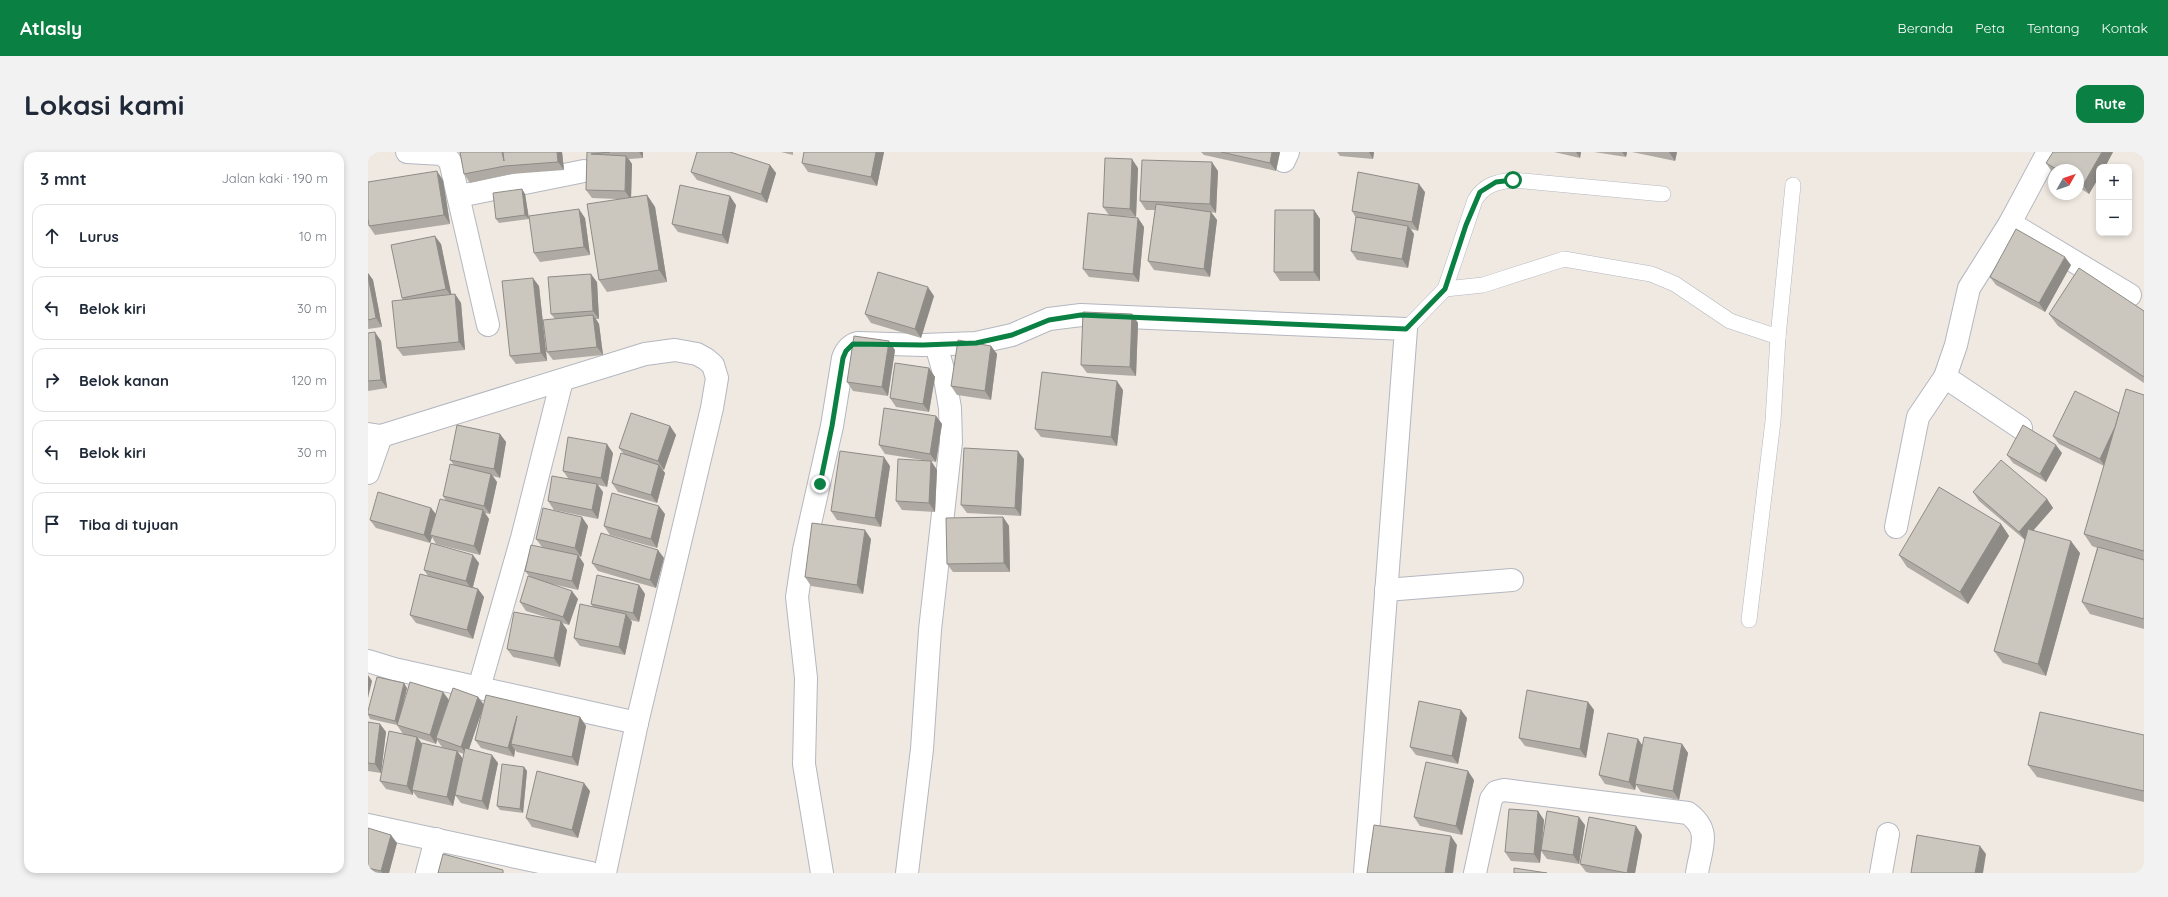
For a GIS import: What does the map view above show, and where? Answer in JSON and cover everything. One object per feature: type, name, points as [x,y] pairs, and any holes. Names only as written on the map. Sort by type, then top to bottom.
[{"type":"street","points":[[407,152],[445,156],[450,161],[488,325]]},
{"type":"street","points":[[1896,527],[1918,417],[1945,377],[1956,345],[1970,288],[2010,223],[2048,152]]},
{"type":"street","points":[[459,196],[584,171]]},
{"type":"street","points":[[2010,223],[2130,295]]},
{"type":"street","points":[[822,873],[804,764],[806,678],[797,597],[804,550],[832,426],[843,358],[849,347],[858,343],[936,345],[976,343],[1012,335],[1049,320],[1081,315],[1406,329],[1365,873]]},
{"type":"street","points":[[907,873],[922,749],[930,623],[951,442],[947,387],[936,345]]},
{"type":"street","points":[[368,473],[375,435],[645,354],[675,350],[697,354],[713,365],[717,378],[712,408],[638,723],[605,873]]},
{"type":"street","points":[[1945,377],[2021,428]]},
{"type":"street","points":[[480,688],[522,538],[562,380]]},
{"type":"street","points":[[1386,590],[1512,580]]},
{"type":"street","points":[[368,661],[394,669],[638,723]]},
{"type":"street","points":[[1475,873],[1491,799],[1496,792],[1504,790],[1688,813],[1700,824],[1703,836],[1697,873]]},
{"type":"street","points":[[368,825],[591,873]]},
{"type":"street","points":[[1881,873],[1888,834]]},
{"type":"street","points":[[427,873],[436,839]]},
{"type":"lane","points":[[1406,329],[1445,289],[1475,200],[1480,192],[1496,182],[1513,180],[1663,194]]},
{"type":"lane","points":[[1749,620],[1773,421],[1778,337],[1793,185]]},
{"type":"lane","points":[[1445,289],[1483,285],[1564,260],[1651,274],[1675,284],[1730,321],[1778,337]]},
{"type":"building","points":[[460,152],[502,152],[504,161],[503,152],[557,152],[558,162],[505,166],[464,174]]},
{"type":"building","points":[[587,152],[610,152],[591,154],[626,156],[625,191],[586,190]]},
{"type":"building","points":[[697,152],[730,152],[770,165],[761,194],[691,172]]},
{"type":"building","points":[[804,152],[876,152],[871,177],[802,163]]},
{"type":"building","points":[[1221,152],[1272,152],[1270,163]]},
{"type":"building","points":[[2053,152],[2102,152],[2084,183],[2084,164],[2046,163]]},
{"type":"building","points":[[1105,158],[1132,159],[1130,209],[1103,207]]},
{"type":"building","points":[[1142,160],[1212,162],[1210,204],[1140,201]]},
{"type":"building","points":[[437,171],[444,215],[369,226],[368,182]]},
{"type":"building","points":[[1358,172],[1419,184],[1412,222],[1352,211]]},
{"type":"building","points":[[680,185],[730,196],[722,235],[672,224]]},
{"type":"building","points":[[522,189],[525,215],[496,219],[493,193]]},
{"type":"building","points":[[647,195],[659,270],[599,280],[587,204]]},
{"type":"building","points":[[1156,204],[1211,212],[1204,269],[1148,261]]},
{"type":"building","points":[[579,209],[584,247],[534,253],[529,216]]},
{"type":"building","points":[[1275,210],[1314,210],[1314,272],[1274,272]]},
{"type":"building","points":[[1088,213],[1138,218],[1133,274],[1083,269]]},
{"type":"building","points":[[1356,217],[1408,226],[1402,259],[1351,251]]},
{"type":"building","points":[[2016,229],[2065,257],[2039,303],[1990,277]]},
{"type":"building","points":[[435,236],[446,289],[402,298],[391,245]]},
{"type":"building","points":[[2079,268],[2144,311],[2144,377],[2049,314]]},
{"type":"building","points":[[878,272],[928,287],[915,329],[865,314]]},
{"type":"building","points":[[591,274],[593,311],[551,314],[548,277]]},
{"type":"building","points":[[368,276],[376,318],[368,320]]},
{"type":"building","points":[[533,278],[541,353],[510,356],[502,281]]},
{"type":"building","points":[[455,294],[459,342],[397,348],[392,301]]},
{"type":"building","points":[[1083,312],[1132,314],[1130,367],[1081,365]]},
{"type":"building","points":[[593,315],[597,347],[547,352],[543,320]]},
{"type":"building","points":[[375,332],[381,380],[368,381],[368,333]]},
{"type":"building","points":[[854,336],[889,341],[882,387],[847,382]]},
{"type":"building","points":[[958,340],[991,346],[985,391],[951,386]]},
{"type":"building","points":[[895,363],[929,368],[923,404],[890,398]]},
{"type":"building","points":[[1042,372],[1117,381],[1111,437],[1035,429]]},
{"type":"building","points":[[2126,389],[2144,395],[2144,551],[2084,534]]},
{"type":"building","points":[[2075,391],[2119,413],[2115,427],[2100,459],[2053,436]]},
{"type":"building","points":[[884,408],[936,416],[930,454],[879,445]]},
{"type":"building","points":[[631,413],[670,426],[658,461],[619,448]]},
{"type":"building","points":[[457,425],[500,434],[494,469],[450,460]]},
{"type":"building","points":[[2023,425],[2056,445],[2040,474],[2007,455]]},
{"type":"building","points":[[568,437],[607,444],[601,478],[563,471]]},
{"type":"building","points":[[964,448],[1018,451],[1015,508],[961,505]]},
{"type":"building","points":[[840,451],[884,457],[875,518],[831,511]]},
{"type":"building","points":[[621,453],[659,465],[651,495],[612,483]]},
{"type":"building","points":[[898,459],[931,461],[929,503],[896,501]]},
{"type":"building","points":[[2001,460],[2047,499],[2019,532],[1973,492]]},
{"type":"building","points":[[450,464],[491,474],[484,506],[443,496]]},
{"type":"building","points":[[552,476],[597,484],[592,510],[548,501]]},
{"type":"building","points":[[1939,487],[2001,524],[1960,592],[1899,555]]},
{"type":"building","points":[[378,492],[431,508],[424,535],[370,520]]},
{"type":"building","points":[[612,493],[659,506],[651,539],[604,526]]},
{"type":"building","points":[[440,499],[483,510],[474,546],[430,535]]},
{"type":"building","points":[[543,508],[582,517],[575,548],[536,539]]},
{"type":"building","points":[[1003,517],[1004,563],[947,564],[946,518]]},
{"type":"building","points":[[812,523],[865,530],[857,585],[805,577]]},
{"type":"building","points":[[2028,529],[2071,541],[2038,664],[1994,651]]},
{"type":"building","points":[[601,533],[658,550],[650,580],[592,563]]},
{"type":"building","points":[[431,543],[473,555],[466,581],[424,570]]},
{"type":"building","points":[[531,545],[578,555],[572,581],[525,571]]},
{"type":"building","points":[[2098,547],[2144,560],[2144,619],[2082,602]]},
{"type":"building","points":[[420,574],[478,589],[467,630],[410,615]]},
{"type":"building","points":[[597,575],[639,585],[633,613],[591,604]]},
{"type":"building","points":[[528,576],[572,591],[563,617],[520,602]]},
{"type":"building","points":[[580,604],[626,614],[619,647],[574,638]]},
{"type":"building","points":[[514,612],[561,621],[554,658],[507,649]]},
{"type":"building","points":[[377,677],[404,683],[395,721],[368,714]]},
{"type":"building","points":[[410,682],[443,692],[430,735],[397,725]]},
{"type":"building","points":[[453,688],[478,697],[461,747],[436,738]]},
{"type":"building","points":[[1527,690],[1588,702],[1580,749],[1519,738]]},
{"type":"building","points":[[486,695],[580,717],[572,757],[511,744],[517,716],[508,748],[475,740]]},
{"type":"building","points":[[1419,701],[1461,710],[1452,756],[1410,747]]},
{"type":"building","points":[[2040,712],[2144,735],[2144,791],[2028,765]]},
{"type":"building","points":[[368,722],[380,724],[375,764],[368,763]]},
{"type":"building","points":[[389,731],[417,737],[407,786],[380,781]]},
{"type":"building","points":[[1608,733],[1638,739],[1629,782],[1599,775]]},
{"type":"building","points":[[1644,737],[1682,744],[1673,791],[1635,784]]},
{"type":"building","points":[[422,743],[457,751],[447,797],[412,790]]},
{"type":"building","points":[[465,748],[492,755],[482,801],[455,795]]},
{"type":"building","points":[[1426,762],[1468,771],[1456,826],[1414,817]]},
{"type":"building","points":[[502,764],[524,767],[520,809],[497,806]]},
{"type":"building","points":[[537,771],[584,783],[572,830],[526,818]]},
{"type":"building","points":[[1509,809],[1538,811],[1534,854],[1505,852]]},
{"type":"building","points":[[1547,811],[1579,817],[1573,855],[1541,850]]},
{"type":"building","points":[[1589,817],[1636,826],[1627,873],[1580,864]]},
{"type":"building","points":[[1374,825],[1451,836],[1445,873],[1367,873]]},
{"type":"building","points":[[368,828],[391,835],[381,871],[368,868]]},
{"type":"building","points":[[1917,835],[1980,846],[1975,873],[1911,873]]},
{"type":"building","points":[[443,854],[503,870],[503,873],[438,873]]},
{"type":"building","points":[[1514,868],[1547,873],[1514,873]]},
{"type":"route","points":[[820,484],[832,426],[843,358],[846,351],[853,344],[923,345],[976,343],[1012,335],[1063,316],[1081,315],[1406,329],[1445,289],[1475,200],[1480,192],[1496,182],[1513,180]]}]
